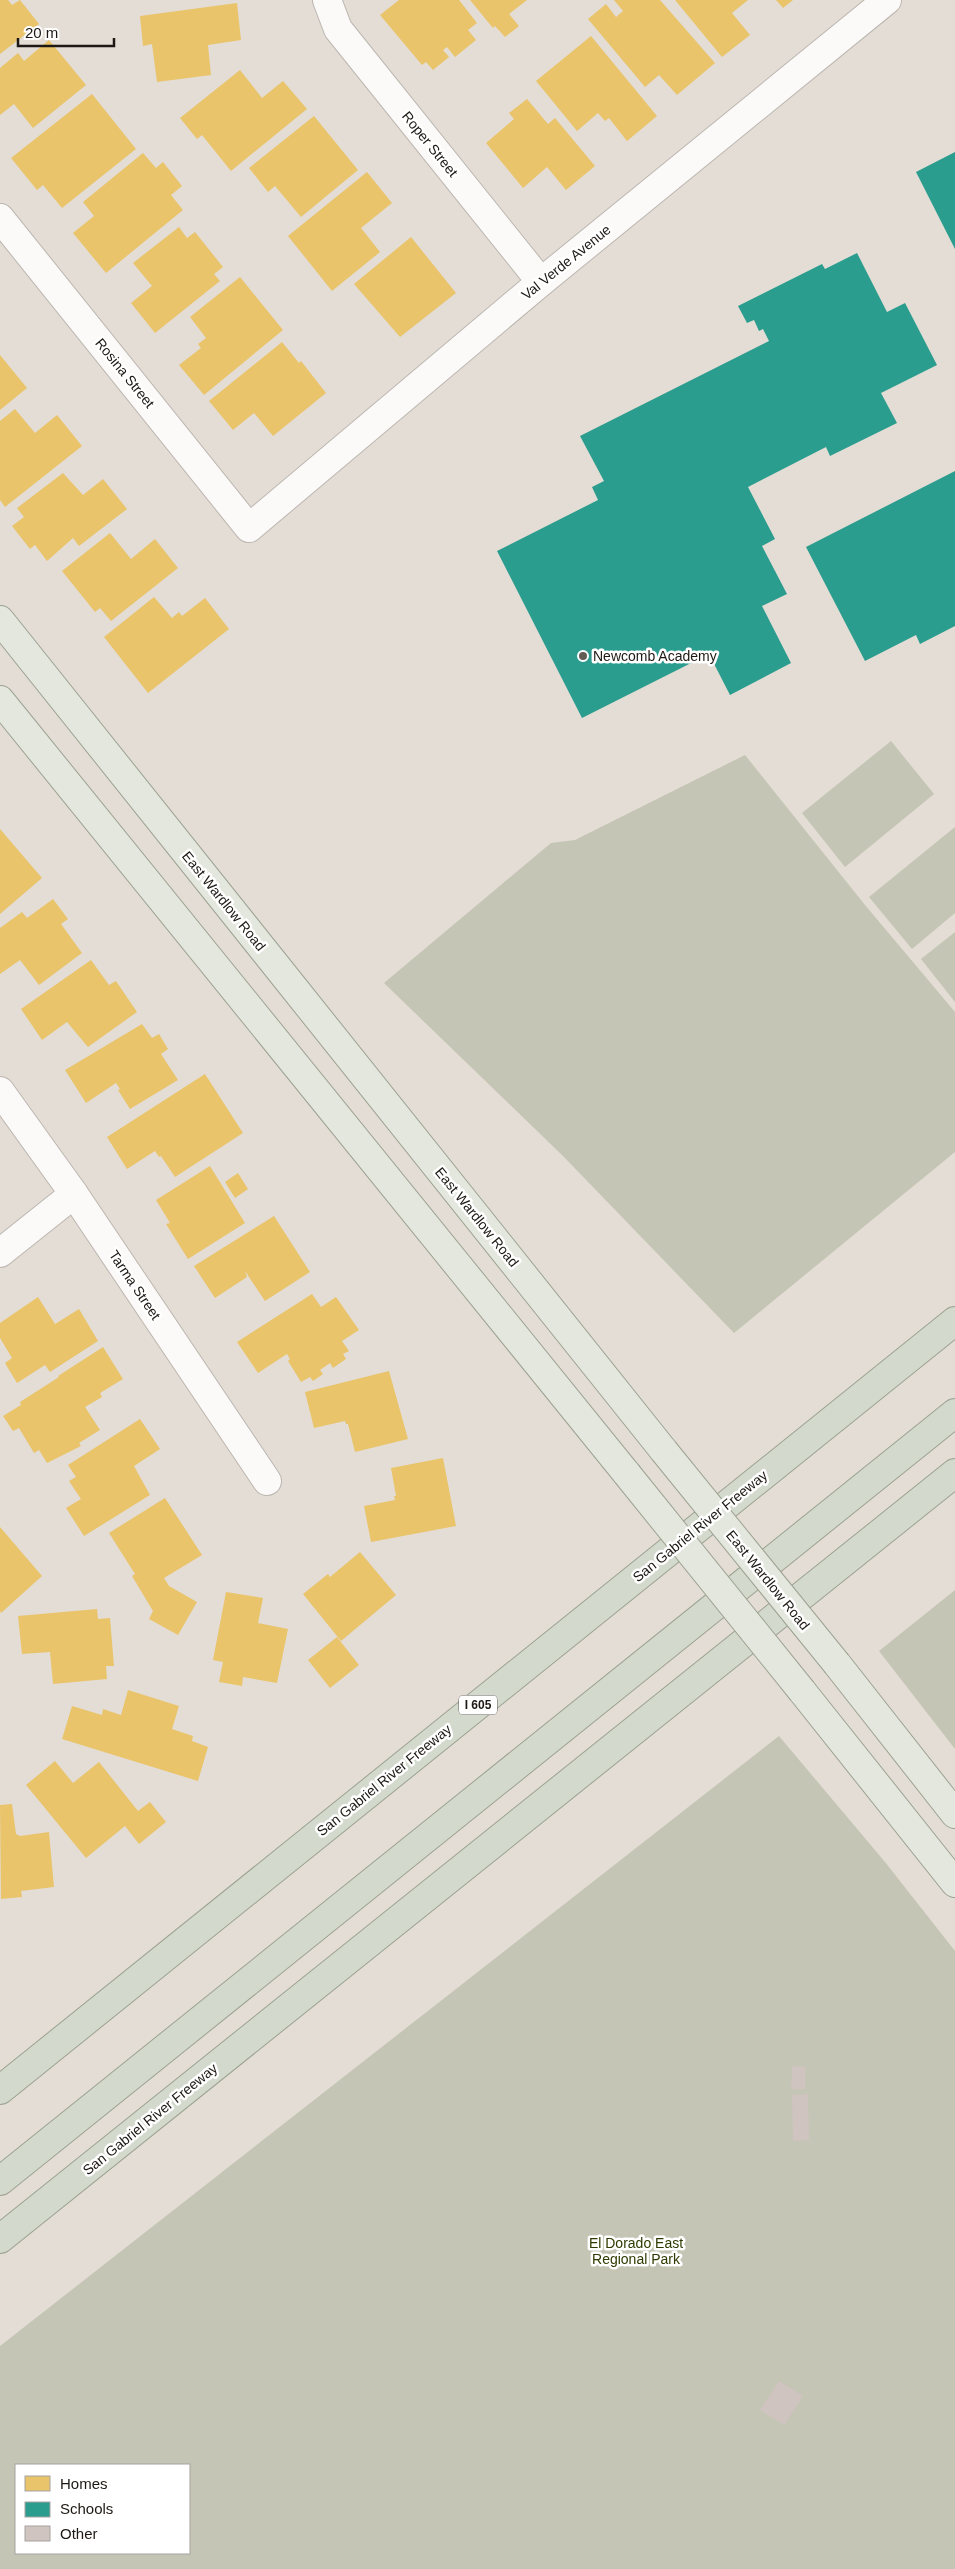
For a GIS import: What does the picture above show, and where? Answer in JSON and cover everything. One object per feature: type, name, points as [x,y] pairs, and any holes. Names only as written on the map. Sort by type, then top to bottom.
[{"type":"highway","name":"San Gabriel River Freeway","points":[[0,2090],[955,1321]]},
{"type":"highway","points":[[0,2181],[955,1413]]},
{"type":"highway","name":"San Gabriel River Freeway","points":[[0,2239],[955,1473]]},
{"type":"main road","name":"East Wardlow Road","points":[[0,620],[664,1451],[837,1664],[955,1814]]},
{"type":"main road","points":[[0,700],[627,1474],[955,1883]]},
{"type":"street","name":"Roper Street","points":[[327,0],[338,29],[541,282]]},
{"type":"street","name":"Val Verde Avenue","points":[[249,528],[541,282],[887,0]]},
{"type":"street","name":"Rosina Street","points":[[4,230],[249,528]]},
{"type":"street","name":"Tarma Street","points":[[0,1091],[74,1194],[267,1481]]},
{"type":"street","points":[[0,1253],[74,1194]]},
{"type":"green space","points":[[891,741],[934,794],[845,867],[802,813]]},
{"type":"green space","points":[[745,755],[865,905],[955,1012],[955,1152],[734,1333],[563,1156],[384,983],[551,843],[575,840]]},
{"type":"green space","points":[[955,827],[955,913],[912,949],[869,897]]},
{"type":"green space","points":[[955,932],[955,1002],[921,959]]},
{"type":"green space","points":[[955,1590],[955,1749],[879,1651]]},
{"type":"green space","name":"El Dorado East Regional Park","points":[[779,1736],[885,1862],[955,1951],[955,2569],[0,2569],[0,2346]]},
{"type":"building: Homes","points":[[0,0],[8,0],[12,5],[20,0],[39,24],[0,54]]},
{"type":"building: Homes","points":[[399,0],[459,0],[477,23],[468,30],[476,40],[455,57],[447,47],[443,50],[449,57],[433,70],[426,62],[422,65],[380,15]]},
{"type":"building: Homes","points":[[470,0],[527,0],[509,14],[519,26],[505,37],[495,26],[493,28]]},
{"type":"building: Homes","points":[[614,0],[660,0],[715,63],[677,95],[659,75],[645,87],[588,19],[606,4],[616,17],[623,11]]},
{"type":"building: Homes","points":[[675,0],[748,0],[732,13],[750,35],[722,57]]},
{"type":"building: Homes","points":[[776,0],[793,0],[783,8]]},
{"type":"building: Homes","points":[[237,3],[241,40],[208,45],[211,75],[157,82],[152,44],[143,46],[140,16]]},
{"type":"building: Homes","points":[[591,36],[657,116],[627,141],[609,118],[605,121],[598,113],[577,131],[536,81]]},
{"type":"building: Homes","points":[[49,40],[86,85],[33,128],[14,104],[0,115],[0,68],[18,53],[24,61]]},
{"type":"building: Homes","points":[[240,70],[262,98],[283,81],[307,109],[231,171],[202,135],[197,139],[180,118]]},
{"type":"building: Homes","points":[[92,94],[136,149],[62,208],[43,185],[37,190],[11,158]]},
{"type":"building: Homes","points":[[527,99],[548,124],[555,118],[595,166],[566,190],[547,167],[523,188],[486,143],[514,119],[509,113]]},
{"type":"building: Homes","points":[[314,116],[358,170],[301,217],[275,186],[268,192],[249,168]]},
{"type":"building: Homes","points":[[143,153],[156,168],[163,162],[182,186],[171,195],[183,210],[106,273],[73,233],[94,216],[83,202]]},
{"type":"building: Homes","points":[[367,172],[392,203],[361,228],[380,252],[332,291],[288,236]]},
{"type":"building: Homes","points":[[179,227],[187,238],[195,232],[223,267],[214,274],[220,281],[155,333],[131,303],[152,286],[133,263]]},
{"type":"building: Homes","points":[[411,237],[456,293],[400,337],[354,284]]},
{"type":"building: Homes","points":[[240,277],[283,330],[204,395],[179,365],[201,348],[198,344],[206,338],[190,317]]},
{"type":"building: Homes","points":[[282,342],[299,363],[301,361],[326,393],[273,436],[254,413],[233,430],[209,401]]},
{"type":"building: Homes","points":[[0,355],[27,388],[0,410]]},
{"type":"building: Homes","points":[[15,409],[35,433],[57,415],[82,446],[5,507],[0,500],[0,421]]},
{"type":"building: Homes","points":[[63,473],[83,495],[103,479],[127,509],[79,546],[73,538],[47,561],[35,545],[30,549],[12,526],[24,517],[17,508]]},
{"type":"building: Homes","points":[[110,533],[131,559],[155,539],[178,568],[111,621],[100,608],[95,612],[62,571]]},
{"type":"building: Homes","points":[[154,597],[172,618],[179,612],[182,616],[205,598],[229,629],[148,693],[104,637]]},
{"type":"building: Homes","points":[[0,829],[42,878],[0,914]]},
{"type":"building: Homes","points":[[53,899],[68,919],[61,924],[82,953],[39,985],[20,960],[0,974],[0,928],[22,912],[27,918]]},
{"type":"building: Homes","points":[[91,960],[109,985],[116,981],[137,1012],[88,1047],[67,1022],[42,1040],[21,1009]]},
{"type":"building: Homes","points":[[142,1024],[152,1038],[159,1034],[168,1049],[161,1054],[178,1080],[130,1109],[118,1090],[120,1089],[116,1083],[86,1103],[65,1070]]},
{"type":"building: Homes","points":[[205,1074],[243,1133],[175,1177],[161,1156],[159,1157],[155,1151],[127,1169],[107,1137]]},
{"type":"building: Homes","points":[[210,1166],[245,1223],[188,1259],[166,1224],[170,1223],[156,1200]]},
{"type":"building: Homes","points":[[238,1173],[248,1189],[235,1198],[225,1182]]},
{"type":"building: Homes","points":[[274,1216],[310,1272],[265,1301],[245,1271],[247,1277],[215,1298],[194,1266]]},
{"type":"building: Homes","points":[[312,1294],[321,1307],[336,1297],[359,1330],[342,1341],[349,1351],[343,1354],[346,1359],[333,1368],[330,1363],[320,1370],[323,1374],[313,1381],[310,1377],[301,1382],[288,1361],[290,1359],[287,1354],[258,1373],[237,1342]]},
{"type":"building: Homes","points":[[38,1297],[55,1324],[79,1309],[98,1341],[50,1372],[45,1365],[17,1383],[5,1363],[12,1358],[0,1338],[0,1323]]},
{"type":"building: Homes","points":[[103,1347],[123,1379],[100,1393],[102,1397],[85,1407],[100,1430],[79,1443],[81,1446],[47,1463],[39,1450],[34,1453],[19,1428],[13,1431],[3,1416],[21,1405],[20,1402]]},
{"type":"building: Homes","points":[[389,1371],[408,1439],[355,1452],[348,1424],[345,1421],[314,1428],[305,1392]]},
{"type":"building: Homes","points":[[140,1419],[160,1449],[134,1466],[150,1495],[84,1536],[66,1508],[81,1499],[69,1481],[76,1477],[68,1465]]},
{"type":"building: Homes","points":[[443,1458],[456,1526],[371,1542],[364,1506],[395,1500],[391,1468]]},
{"type":"building: Homes","points":[[165,1498],[202,1555],[164,1578],[169,1586],[197,1602],[178,1635],[149,1619],[153,1611],[132,1576],[135,1574],[109,1533]]},
{"type":"building: Homes","points":[[0,1527],[42,1576],[1,1613],[0,1611]]},
{"type":"building: Homes","points":[[360,1552],[396,1595],[341,1641],[303,1594],[328,1574],[330,1577]]},
{"type":"building: Homes","points":[[226,1592],[263,1598],[258,1623],[288,1629],[277,1683],[243,1677],[242,1686],[219,1682],[223,1662],[213,1660]]},
{"type":"building: Homes","points":[[97,1609],[98,1619],[110,1618],[114,1666],[106,1666],[107,1679],[53,1684],[50,1652],[22,1654],[18,1616]]},
{"type":"building: Homes","points":[[337,1637],[359,1665],[330,1688],[308,1660]]},
{"type":"building: Homes","points":[[128,1690],[179,1706],[172,1729],[193,1736],[192,1741],[208,1747],[198,1781],[62,1739],[72,1706],[102,1715],[103,1709],[121,1715]]},
{"type":"building: Homes","points":[[55,1761],[73,1783],[99,1762],[138,1811],[150,1802],[166,1822],[139,1844],[125,1826],[86,1858],[26,1785]]},
{"type":"building: Homes","points":[[12,1804],[16,1834],[20,1836],[49,1832],[54,1887],[21,1891],[22,1897],[1,1899],[0,1805]]},
{"type":"building: Schools","points":[[955,152],[955,249],[916,172]]},
{"type":"building: Schools","points":[[857,253],[887,312],[905,303],[937,365],[881,393],[897,423],[830,456],[826,447],[748,487],[775,539],[762,546],[787,594],[762,606],[791,663],[730,695],[709,654],[582,718],[497,551],[598,500],[592,487],[604,481],[580,436],[769,341],[763,329],[759,331],[754,320],[747,323],[738,306],[822,264],[825,269]]},
{"type":"building: Schools","points":[[955,471],[955,626],[920,644],[916,635],[865,661],[806,547]]},
{"type":"building: Other","points":[[792,2066],[805,2067],[805,2089],[791,2089]]},
{"type":"building: Other","points":[[808,2094],[809,2140],[793,2141],[792,2095]]},
{"type":"building: Other","points":[[779,2381],[803,2396],[784,2425],[760,2410]]},
{"type":"place","name":"Newcomb Academy","points":[[583,656]]}]
